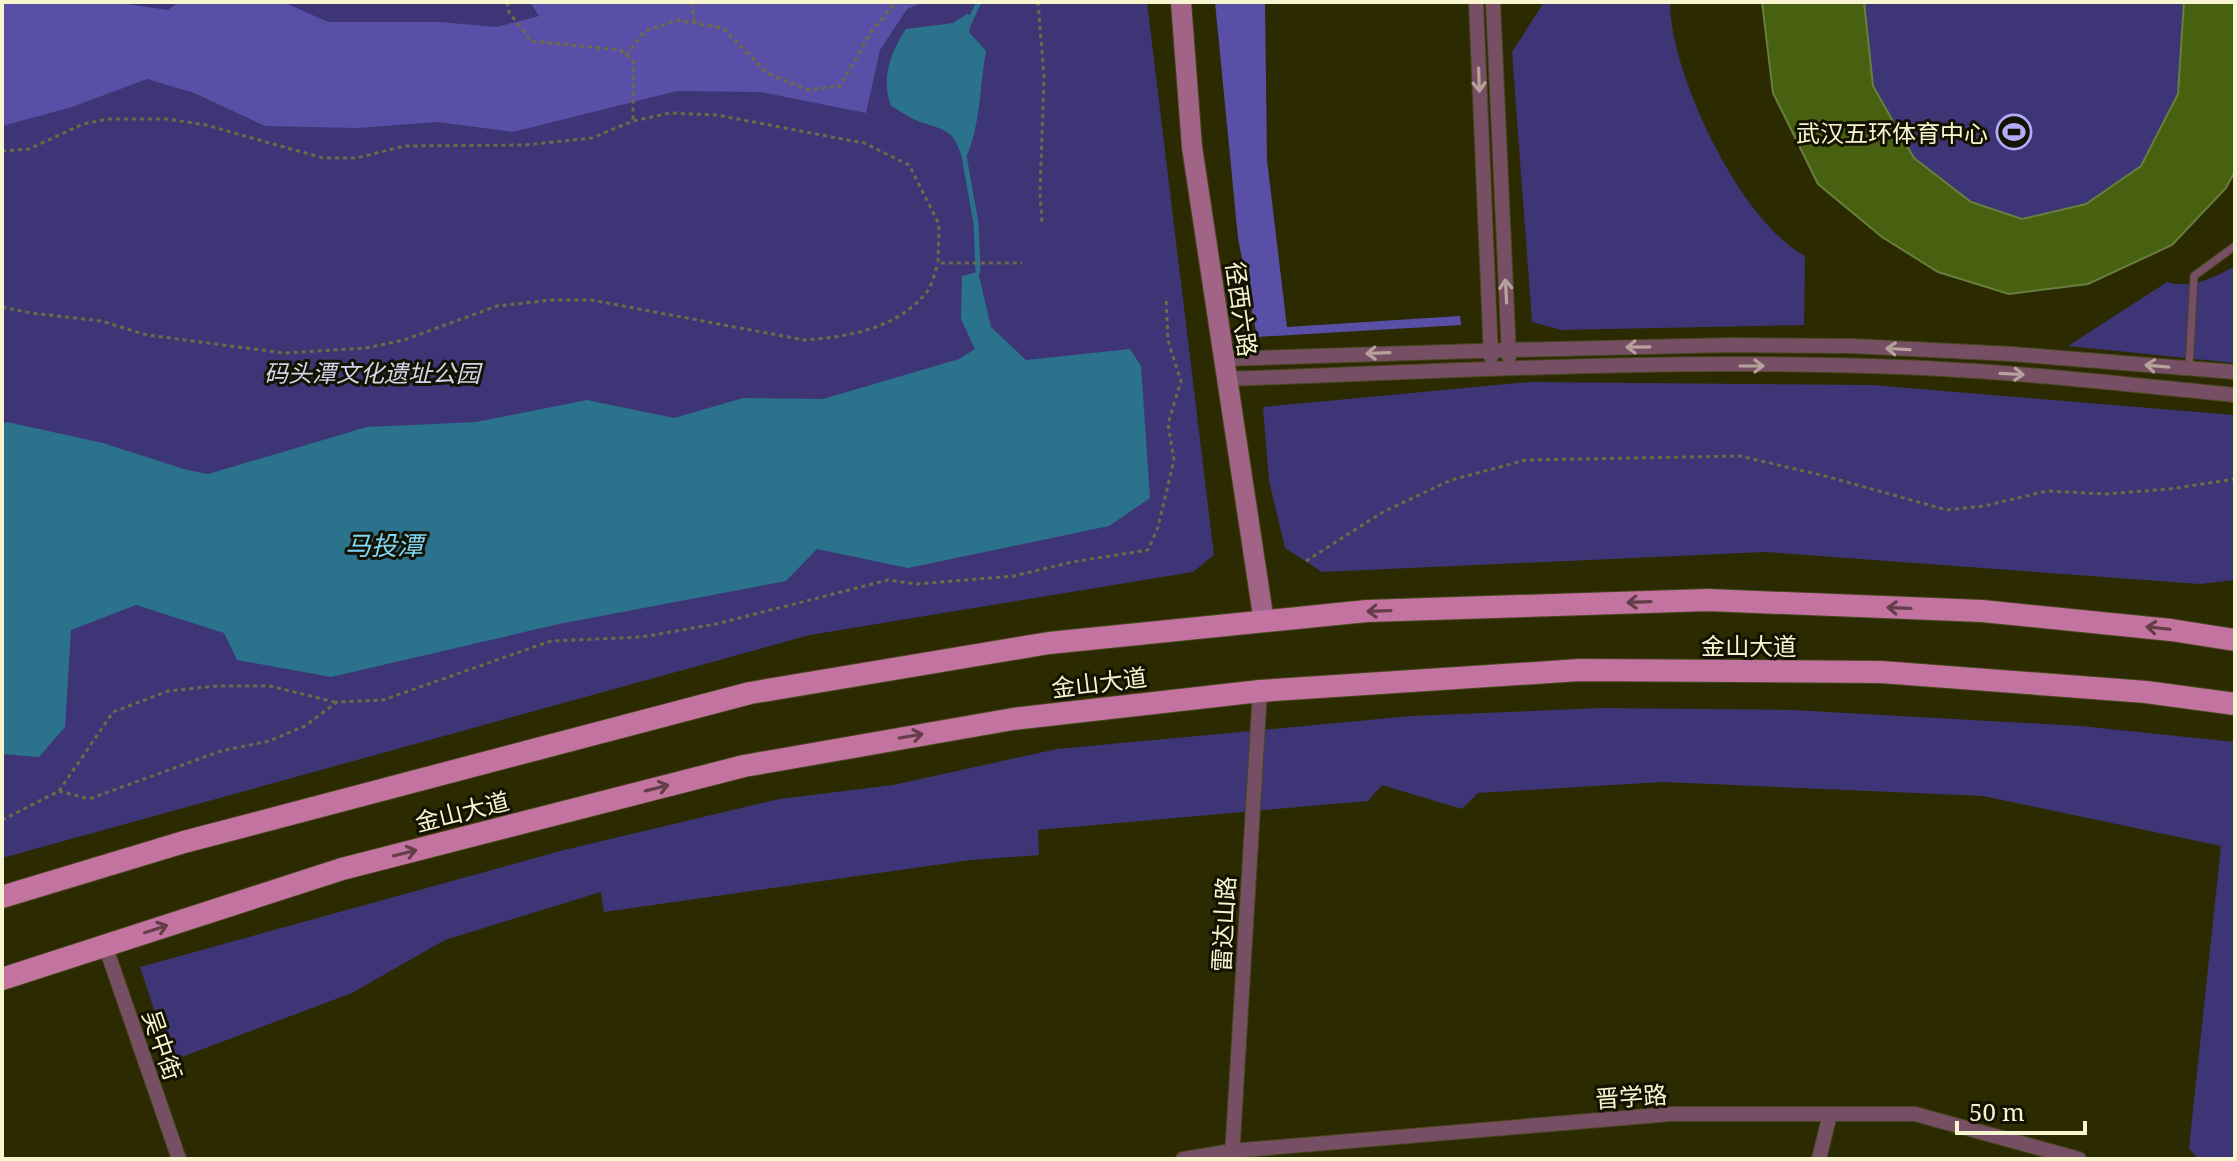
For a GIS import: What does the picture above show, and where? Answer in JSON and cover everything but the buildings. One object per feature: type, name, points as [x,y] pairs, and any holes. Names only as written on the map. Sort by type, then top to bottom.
[{"type":"main road","name":"金山大道","points":[[2,897],[184,842],[750,693],[1049,643],[1367,611],[1708,600],[1982,611],[2171,630],[2235,640]]},
{"type":"main road","name":"金山大道","points":[[2,979],[342,869],[744,766],[1013,719],[1260,691],[1416,678],[1580,670],[1881,672],[2146,692],[2235,704]]},
{"type":"street","name":"径西六路","points":[[1181,2],[1192,147],[1264,622]]},
{"type":"street","points":[[1476,2],[1493,369]]},
{"type":"street","points":[[1493,2],[1511,369]]},
{"type":"street","points":[[1225,369],[1491,350],[1731,345],[1852,346],[2012,354],[2235,372]]},
{"type":"street","points":[[1225,369],[1511,369],[1597,365],[1896,367],[2043,375],[2235,395]]},
{"type":"street","name":"雷达山路","points":[[1232,1155],[1260,691]]},
{"type":"street","name":"吴中街","points":[[105,945],[179,1159]]},
{"type":"street","name":"晋学路","points":[[1183,1159],[1671,1114],[1915,1114],[2079,1159]]},
{"type":"street","points":[[1819,1159],[1830,1114]]},
{"type":"lane","points":[[2189,368],[2194,276],[2235,246]]},
{"type":"path","points":[[507,2],[509,12],[531,41],[620,50],[633,60],[633,121]]},
{"type":"path","points":[[692,2],[694,23]]},
{"type":"path","points":[[626,55],[645,31],[677,20],[723,28],[767,73],[808,90],[840,86],[871,32],[896,2]]},
{"type":"path","points":[[1038,2],[1044,77],[1040,192],[1042,223]]},
{"type":"path","points":[[2,151],[29,149],[83,124],[108,119],[167,119],[206,125],[323,158],[356,158],[405,146],[525,145],[592,138],[633,121],[670,113],[717,115],[864,143],[909,165],[939,224],[938,263],[928,292],[889,324],[835,338],[804,340],[591,300],[552,300],[497,306],[404,340],[366,348],[284,353],[147,335],[101,321],[2,307]]},
{"type":"path","points":[[938,263],[1022,263]]},
{"type":"path","points":[[2,820],[59,791],[113,712],[168,691],[217,686],[270,686],[337,702],[383,700],[551,641],[642,637],[716,624],[888,580],[917,584],[1014,576],[1072,562],[1148,550],[1158,527],[1174,460],[1168,424],[1181,381],[1168,341],[1166,297]]},
{"type":"path","points":[[1306,561],[1383,512],[1451,480],[1526,460],[1740,456],[1947,510],[1984,506],[2047,491],[2105,494],[2170,489],[2235,479]]},
{"type":"path","points":[[59,791],[89,799],[221,751],[269,741],[305,726],[337,702]]},
{"type":"green space","name":"码头潭文化遗址公园","points":[[2,2],[1147,2],[1214,555],[1193,572],[810,635],[2,858]]},
{"type":"green space","points":[[1544,2],[1670,2],[1673,32],[1682,67],[1714,143],[1734,180],[1757,212],[1781,238],[1805,256],[1804,325],[1561,330],[1532,322],[1512,52]]},
{"type":"green space","name":"武汉五环体育中心","points":[[1762,2],[2235,2],[2235,171],[2226,188],[2172,245],[2088,284],[2009,294],[1938,272],[1882,237],[1818,184],[1773,93]]},
{"type":"green space","points":[[2235,266],[2235,363],[2068,346],[2167,282],[2194,283]]},
{"type":"green space","points":[[1530,382],[1872,385],[2235,415],[2235,580],[2199,584],[1765,552],[1322,572],[1285,548],[1269,481],[1263,407]]},
{"type":"green space","points":[[1601,708],[1793,710],[2081,726],[2235,742],[2235,1159],[2198,1159],[2189,1148],[2221,846],[1983,796],[1663,782],[1478,793],[1462,809],[1382,785],[1368,801],[1038,830],[1039,855],[971,860],[604,912],[601,892],[445,940],[352,993],[171,1061],[140,967],[564,850],[779,799],[893,785],[1057,749],[1411,716]]},
{"type":"shaded area","points":[[2,2],[113,2],[168,10],[179,2],[283,2],[328,22],[440,22],[496,27],[539,16],[530,2],[924,2],[907,9],[880,50],[866,113],[761,92],[677,91],[513,132],[437,122],[357,128],[265,126],[194,93],[147,79],[72,107],[2,126]]},
{"type":"shaded area","points":[[1215,2],[1265,2],[1267,160],[1287,327],[1460,316],[1461,325],[1257,337],[1238,238]]},
{"type":"water","points":[[967,14],[972,16],[969,32],[986,51],[977,122],[964,162],[949,134],[891,106],[887,76],[896,47],[906,29],[953,23]]},
{"type":"water","name":"马投潭","points":[[978,272],[991,327],[1026,360],[1130,349],[1141,366],[1150,498],[1109,526],[908,568],[817,549],[786,581],[559,624],[331,677],[237,660],[224,633],[136,605],[71,630],[65,727],[39,757],[2,754],[2,424],[7,422],[103,443],[208,474],[367,427],[476,422],[587,400],[674,418],[743,398],[823,399],[959,359],[975,349],[961,319],[962,276]]},
{"type":"waterway","points":[[969,23],[979,2]]},
{"type":"waterway","points":[[964,156],[976,223],[978,272]]},
{"type":"place","name":"武汉五环体育中心","points":[[2014,132]]}]
